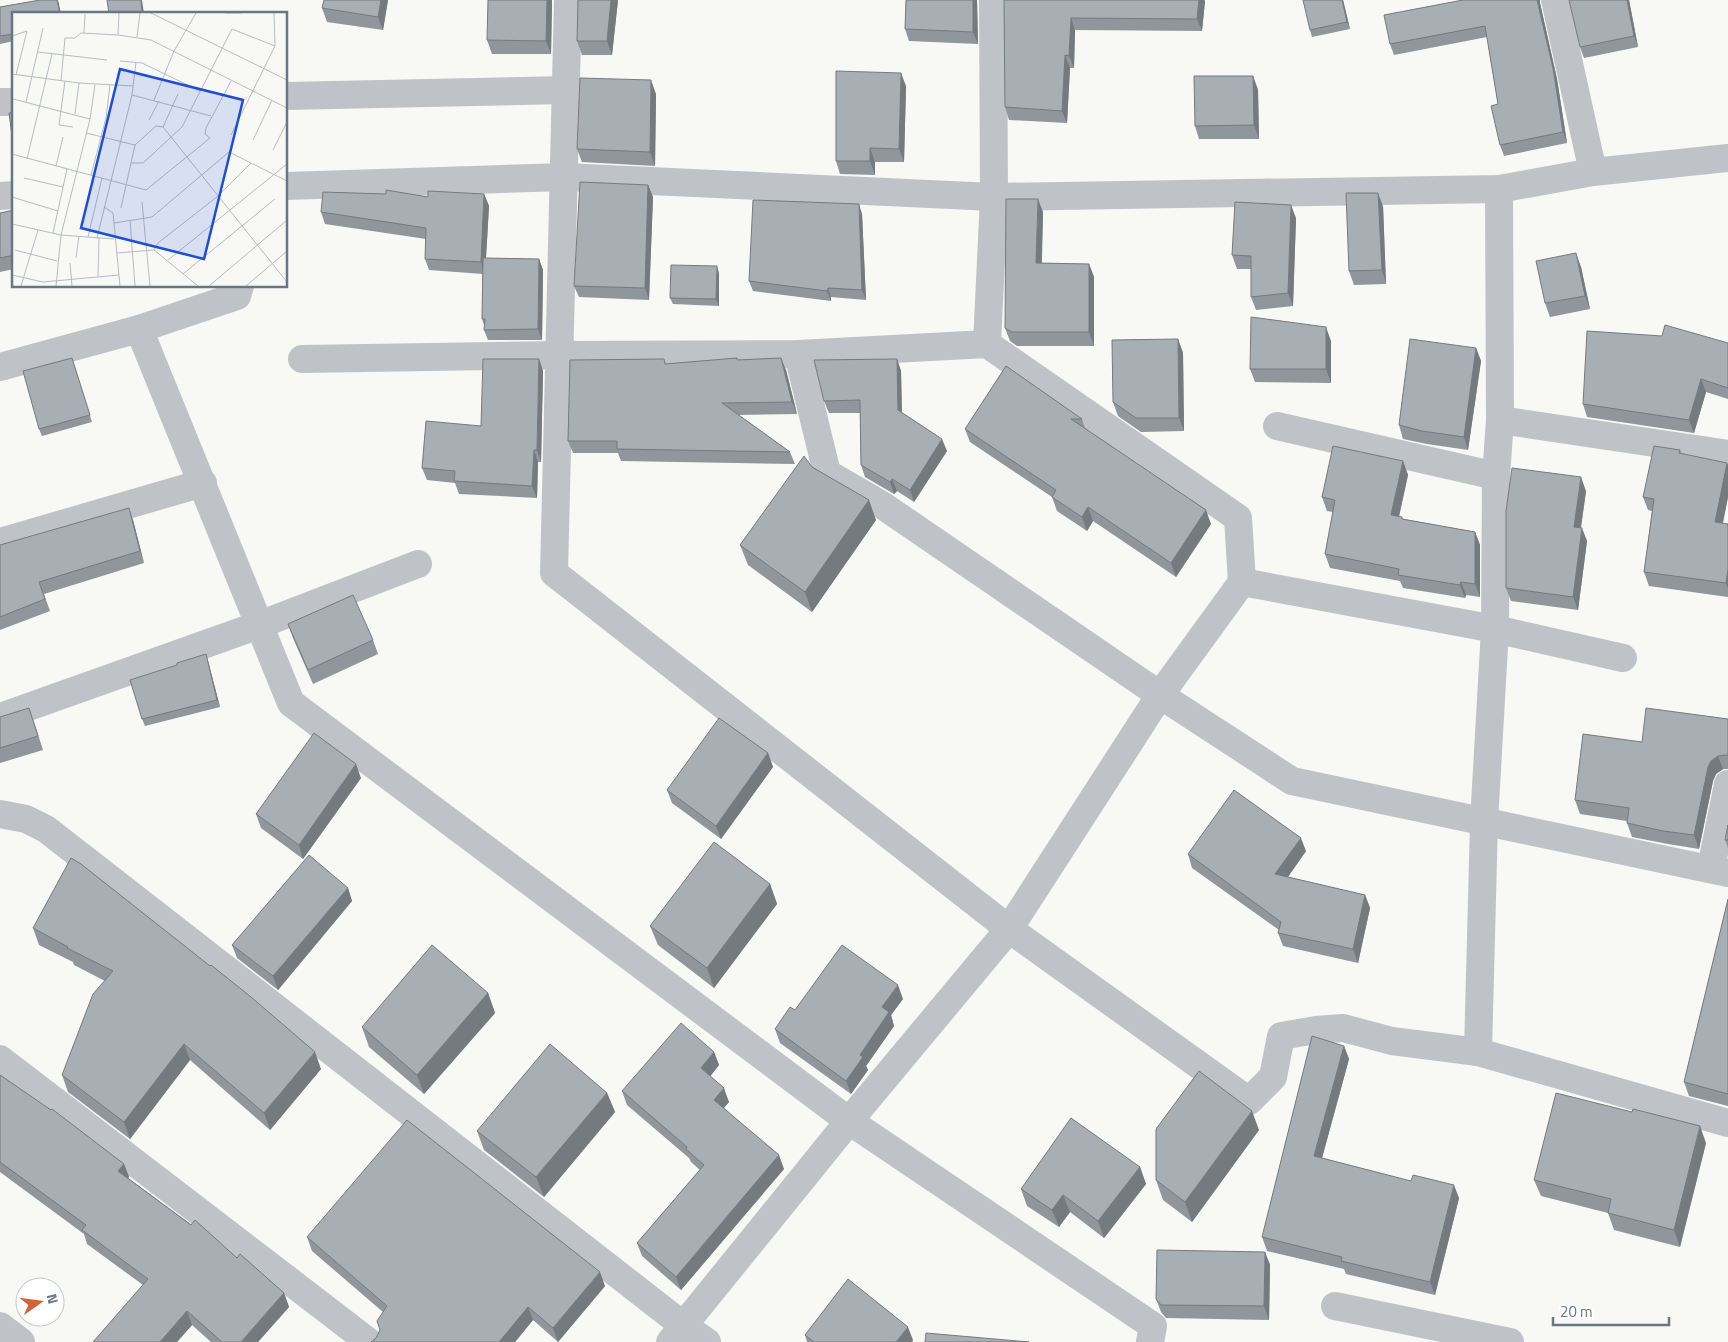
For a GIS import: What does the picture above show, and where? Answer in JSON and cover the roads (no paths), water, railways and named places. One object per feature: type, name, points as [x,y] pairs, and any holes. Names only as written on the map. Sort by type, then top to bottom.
[{"type":"street","points":[[568,0],[554,573],[1009,929],[1249,1101],[1273,1077],[1281,1036],[1343,1028],[1392,1041],[1478,1052],[1728,1123]]},
{"type":"street","points":[[987,344],[994,197],[993,0]]},
{"type":"street","points":[[1554,0],[1593,172]]},
{"type":"street","points":[[288,96],[566,90]]},
{"type":"street","points":[[288,186],[564,177],[994,197],[1499,189],[1593,172],[1728,158]]},
{"type":"street","points":[[1478,1052],[1484,822],[1494,629],[1496,476],[1500,420],[1499,189]]},
{"type":"street","points":[[0,367],[140,329],[237,296],[239,288]]},
{"type":"street","points":[[140,329],[291,703],[849,1121],[1153,1326],[1150,1342]]},
{"type":"street","points":[[302,359],[798,354],[987,344],[1238,518],[1242,582],[1160,695],[1009,929],[849,1121],[677,1334]]},
{"type":"street","points":[[798,354],[827,473],[882,505],[1160,695],[1292,781],[1719,871],[1728,784]]},
{"type":"street","points":[[1500,420],[1728,454]]},
{"type":"street","points":[[1277,426],[1496,476]]},
{"type":"street","points":[[0,542],[203,483]]},
{"type":"street","points":[[0,717],[259,625],[418,564]]},
{"type":"street","points":[[1242,582],[1494,629],[1623,658]]},
{"type":"street","points":[[0,814],[26,818],[46,829],[677,1334],[707,1342]]},
{"type":"street","points":[[0,1059],[369,1342]]},
{"type":"street","points":[[1334,1306],[1510,1342]]},
{"type":"street","points":[[0,1326],[21,1342]]}]
